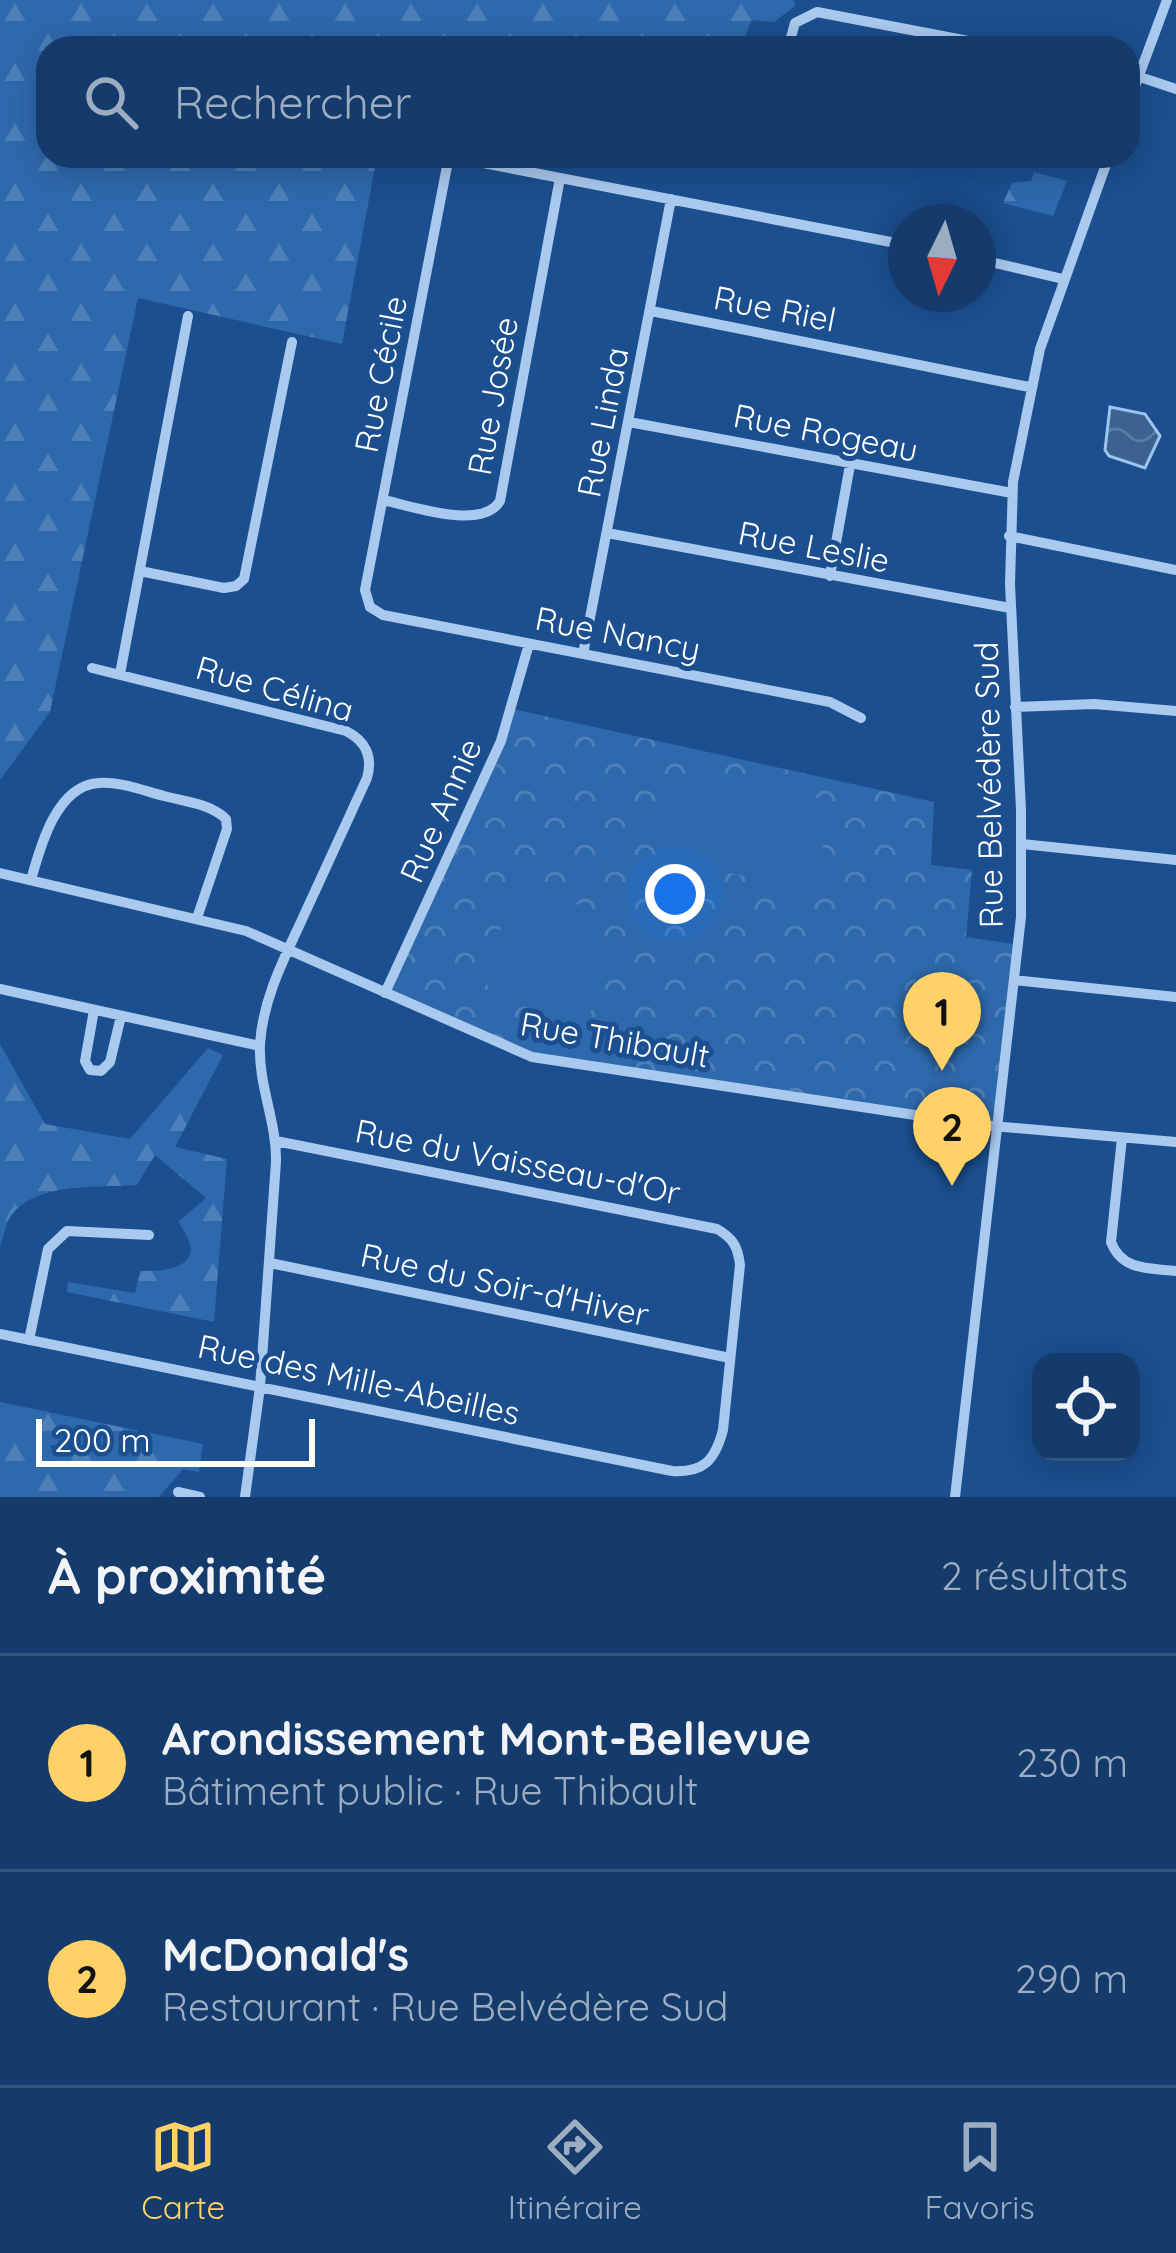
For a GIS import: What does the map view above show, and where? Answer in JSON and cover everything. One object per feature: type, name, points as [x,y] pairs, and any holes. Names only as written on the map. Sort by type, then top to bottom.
[{"type":"street","points":[[1140,59],[1167,0]]},
{"type":"street","points":[[789,36],[800,18],[817,12],[945,36]]},
{"type":"street","points":[[1140,76],[1176,89]]},
{"type":"street","name":"Rue Cécile","points":[[367,602],[365,590],[446,168]]},
{"type":"street","points":[[509,168],[888,242]]},
{"type":"street","name":"Rue Belvédère Sud","points":[[955,1497],[1015,980],[1022,844],[1010,608],[1012,493],[1029,387],[1105,168]]},
{"type":"street","name":"Rue Josée","points":[[383,500],[477,517],[494,510],[500,501],[560,178]]},
{"type":"street","name":"Rue Linda","points":[[583,654],[671,200]]},
{"type":"street","points":[[996,263],[1063,279]]},
{"type":"street","name":"Rue Riel","points":[[650,311],[1029,387]]},
{"type":"street","points":[[120,674],[188,316]]},
{"type":"street","points":[[140,571],[224,588],[244,579],[292,342]]},
{"type":"street","name":"Rue Rogeau","points":[[629,422],[1012,493]]},
{"type":"street","points":[[830,576],[850,465]]},
{"type":"street","name":"Rue Leslie","points":[[608,533],[1010,608]]},
{"type":"street","points":[[1010,536],[1176,570]]},
{"type":"street","name":"Rue Nancy","points":[[367,602],[382,615],[830,702],[861,718]]},
{"type":"street","name":"Rue Annie","points":[[385,993],[501,741],[529,644]]},
{"type":"street","name":"Rue Célina","points":[[92,668],[346,731],[366,748],[367,778],[288,950],[266,1008],[260,1046]]},
{"type":"street","points":[[1015,707],[1094,704],[1176,712]]},
{"type":"street","points":[[31,880],[50,820],[82,788],[98,783],[137,790],[212,808],[226,819],[227,830],[197,918]]},
{"type":"street","points":[[1022,844],[1176,860]]},
{"type":"street","name":"Rue Thibault","points":[[0,873],[246,931],[532,1057],[998,1127],[1176,1142]]},
{"type":"street","points":[[1015,980],[1176,997]]},
{"type":"street","points":[[0,989],[260,1046],[262,1082],[277,1141],[260,1387],[245,1497]]},
{"type":"street","points":[[94,1010],[85,1061],[90,1070],[101,1071],[110,1062],[121,1016]]},
{"type":"street","points":[[1122,1138],[1110,1232],[1115,1253],[1131,1265],[1176,1270]]},
{"type":"street","name":"Rue du Vaisseau-d'Or","points":[[277,1141],[717,1228],[738,1252],[730,1358]]},
{"type":"street","points":[[29,1340],[48,1249],[55,1238],[67,1231],[149,1235]]},
{"type":"street","name":"Rue du Soir-d'Hiver","points":[[270,1263],[730,1358]]},
{"type":"street","name":"Rue des Mille-Abeilles","points":[[0,1334],[672,1471],[697,1470],[715,1456],[723,1430],[730,1358]]},
{"type":"street","points":[[178,1492],[200,1497]]},
{"type":"green space","points":[[0,0],[794,0],[795,6],[774,22],[752,20],[745,36],[36,36],[36,168],[375,168],[342,344],[138,298],[50,712],[0,780]]},
{"type":"green space","points":[[1034,172],[1067,181],[1053,216],[1003,203],[1012,183],[1031,181]]},
{"type":"green space","points":[[513,709],[934,802],[931,865],[972,870],[966,937],[1019,945],[997,1127],[542,1059],[385,993]]},
{"type":"green space","points":[[672,775],[830,800],[816,887],[658,862]]},
{"type":"green space","points":[[525,879],[577,904],[593,918],[602,935],[603,975],[583,1028],[490,988],[484,981],[484,962]]},
{"type":"green space","points":[[917,961],[942,983],[967,1013],[964,1017],[914,1009]]},
{"type":"green space","points":[[0,1044],[45,1124],[130,1139],[208,1048],[223,1055],[175,1147],[227,1159],[214,1322],[67,1292],[68,1282],[135,1293],[140,1271],[176,1267],[189,1256],[187,1236],[178,1222],[206,1198],[155,1155],[137,1185],[67,1189],[33,1198],[9,1219],[0,1247]]},
{"type":"green space","points":[[0,1402],[203,1444],[199,1472],[183,1469],[159,1497],[0,1497]]},
{"type":"water","points":[[1110,407],[1145,414],[1160,436],[1145,468],[1109,456],[1105,450]]},
{"type":"place","name":"Arondissement Mont-Bellevue","points":[[942,1071]]},
{"type":"place","name":"McDonald's","points":[[952,1186]]}]
